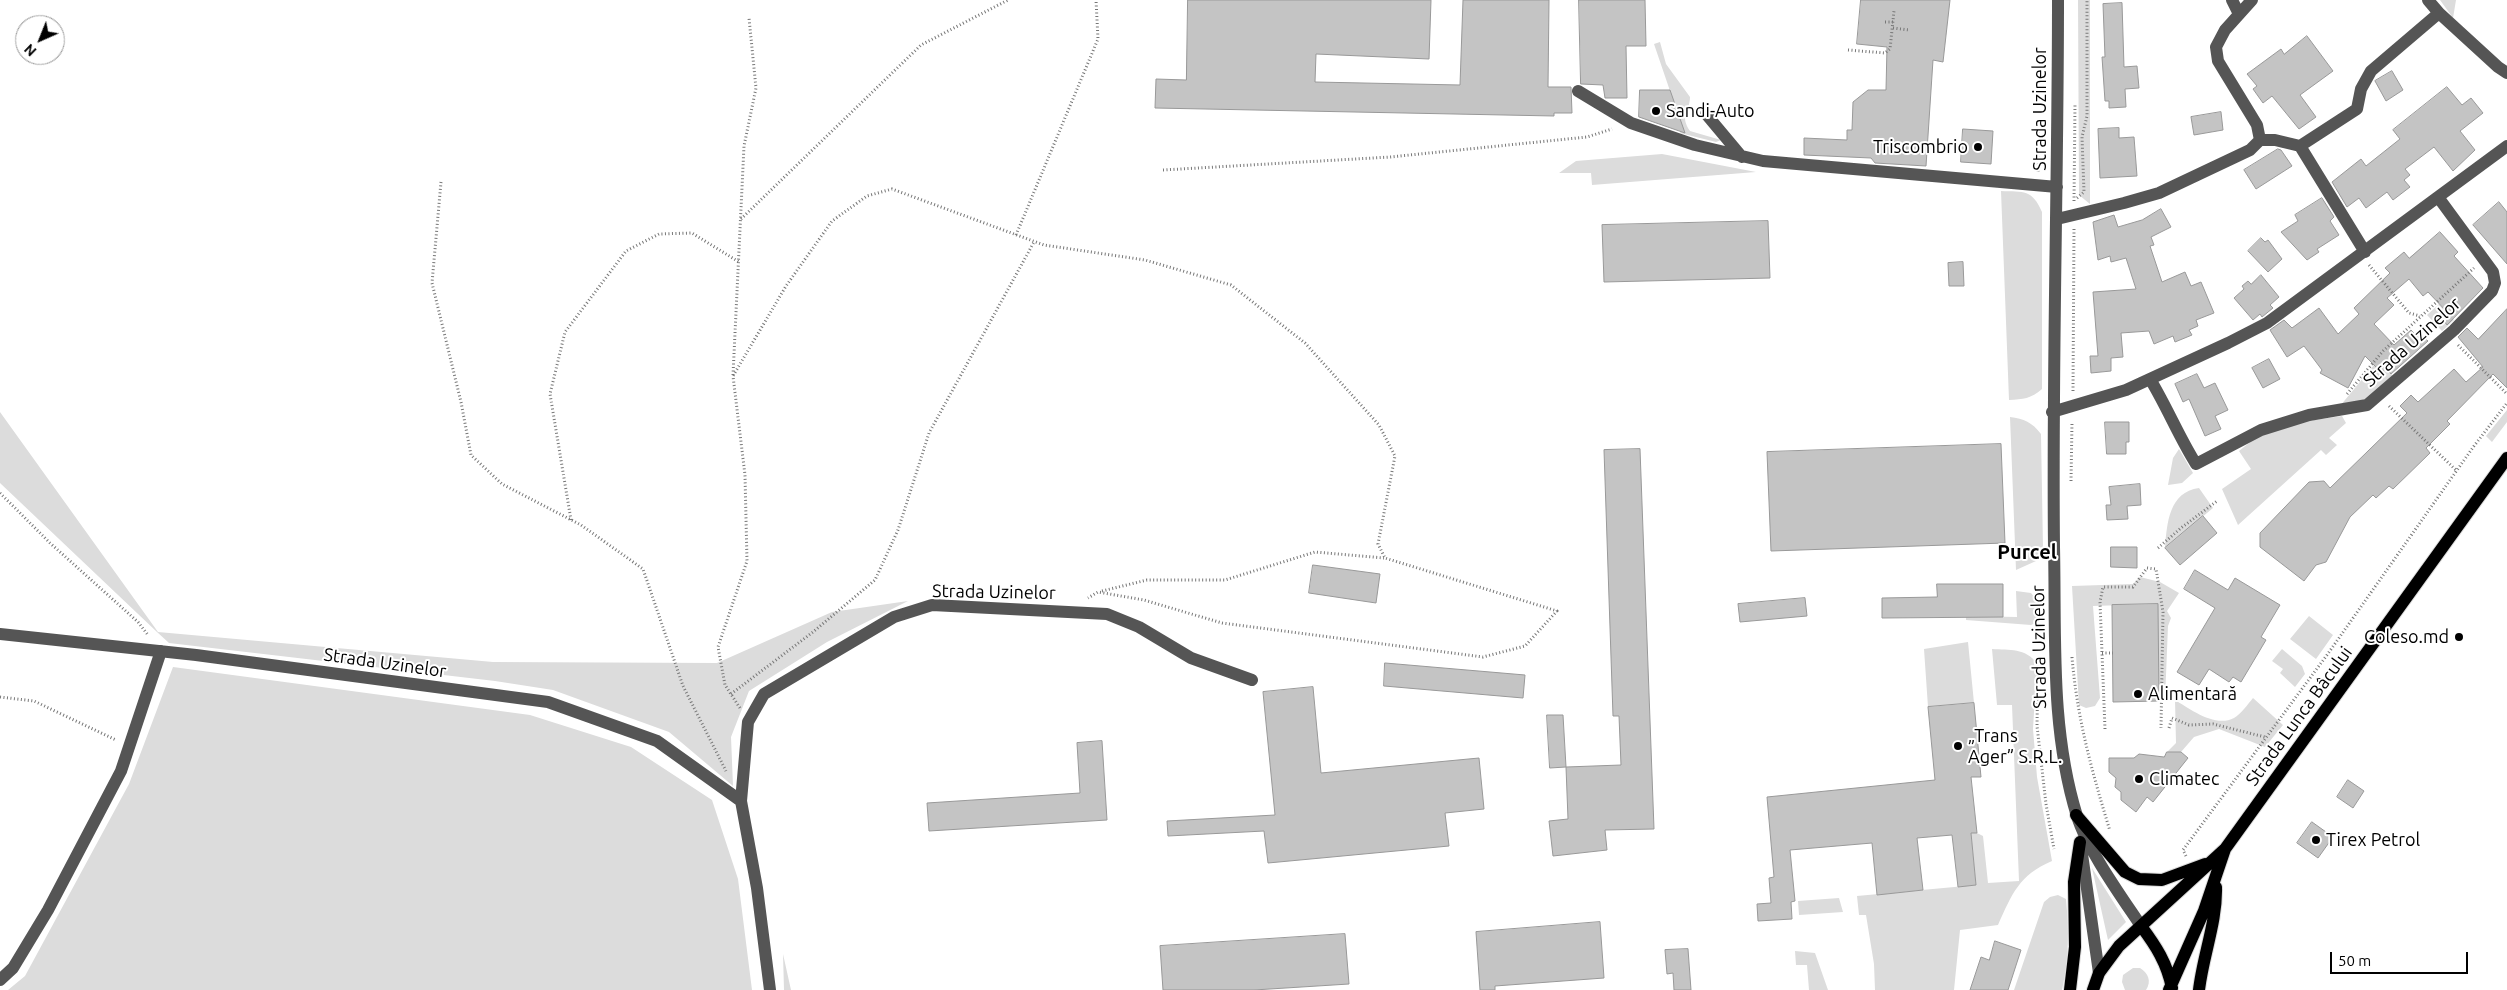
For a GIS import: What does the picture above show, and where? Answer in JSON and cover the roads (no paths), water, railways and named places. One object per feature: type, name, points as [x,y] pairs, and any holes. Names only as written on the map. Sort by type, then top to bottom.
[{"type":"main road","name":"Strada Lunca Bâcului","points":[[2093,990],[2099,973],[2118,946],[2225,849],[2507,458]]},
{"type":"main road","points":[[2077,817],[2126,872],[2139,879],[2162,880],[2210,862]]},
{"type":"main road","points":[[2070,990],[2075,947],[2074,882],[2080,842]]},
{"type":"main road","name":"Strada Lunca Bâcului","points":[[2171,989],[2216,881],[2225,849]]},
{"type":"main road","points":[[2199,990],[2201,969],[2217,904],[2216,881]]},
{"type":"main road","name":"Strada Uzinelor","points":[[2141,926],[2159,951],[2166,965],[2171,989]]},
{"type":"main road","name":"Strada Uzinelor","points":[[2099,973],[2103,990]]},
{"type":"street","name":"Strada Uzinelor","points":[[2058,0],[2057,219],[2052,412],[2058,720],[2062,752],[2077,817],[2099,973]]},
{"type":"street","points":[[2232,0],[2239,14]]},
{"type":"street","points":[[2252,0],[2225,30],[2216,47],[2218,61],[2257,125],[2260,140]]},
{"type":"street","points":[[2428,0],[2439,13],[2507,72]]},
{"type":"street","points":[[2057,219],[2124,203],[2159,192],[2250,150],[2260,140],[2275,140],[2300,146],[2357,109],[2361,89],[2370,72],[2439,13]]},
{"type":"street","points":[[1578,91],[1631,123],[1695,146],[1742,157],[1763,161],[2057,187]]},
{"type":"street","points":[[1706,114],[1742,157]]},
{"type":"street","points":[[2300,146],[2362,254]]},
{"type":"street","points":[[2052,412],[2126,390],[2228,344],[2267,322],[2507,146]]},
{"type":"street","name":"Strada Uzinelor","points":[[2150,379],[2170,411],[2184,444],[2196,464],[2261,430],[2308,415],[2367,405],[2448,336],[2492,291],[2495,283],[2493,272],[2438,197]]},
{"type":"street","name":"Strada Uzinelor","points":[[770,990],[757,888],[740,801],[748,722],[764,694],[894,617],[932,605],[1107,614],[1139,627],[1191,658],[1252,680]]},
{"type":"street","name":"Strada Uzinelor","points":[[0,634],[161,651],[548,702],[657,741],[740,801]]},
{"type":"street","points":[[0,980],[13,968],[48,910],[121,771],[161,651]]},
{"type":"street","name":"Strada Uzinelor","points":[[2077,817],[2097,856],[2141,926]]},
{"type":"place","name":"Sandi-Auto","points":[[1656,111]]},
{"type":"place","name":"Triscombrio","points":[[1978,147]]},
{"type":"place","name":"Coleso.md","points":[[2459,637]]},
{"type":"place","name":"Alimentară","points":[[2138,694]]},
{"type":"place","name":"„Trans Ager” S.R.L.","points":[[1958,746]]},
{"type":"place","name":"Climatec","points":[[2139,779]]},
{"type":"place","name":"Tirex Petrol","points":[[2316,840]]},
{"type":"district","name":"Purcel","points":[[2027,552]]}]
